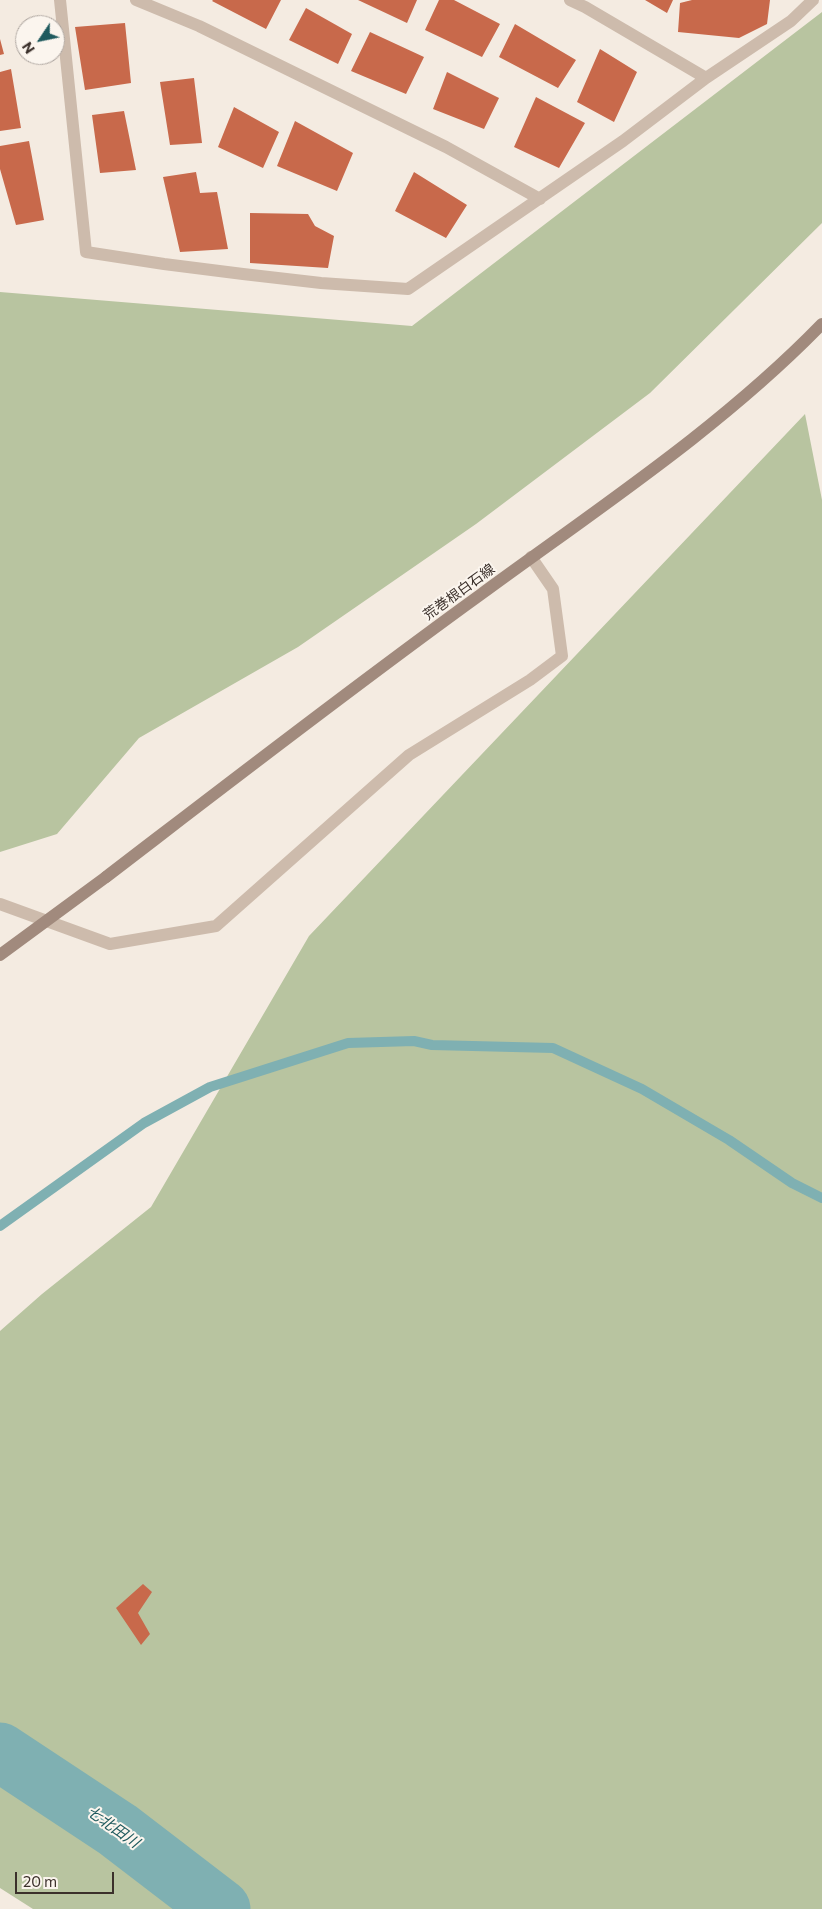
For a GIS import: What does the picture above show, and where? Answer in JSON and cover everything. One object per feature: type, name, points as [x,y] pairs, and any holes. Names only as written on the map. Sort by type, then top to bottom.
[{"type":"street","points":[[60,0],[86,252],[253,275],[408,289],[623,141],[706,78],[791,21],[813,0]]},
{"type":"street","points":[[136,0],[199,26],[429,138],[540,198]]},
{"type":"street","points":[[570,0],[706,78]]},
{"type":"street","name":"荒巻根白石線","points":[[0,955],[106,877],[380,668],[686,444],[793,354],[822,324]]},
{"type":"street","points":[[0,904],[110,944],[216,926],[409,754],[530,680],[562,656],[553,590],[531,557]]},
{"type":"green space","points":[[822,12],[822,223],[650,393],[476,524],[298,647],[139,738],[57,834],[0,852],[0,292],[412,326]]},
{"type":"green space","points":[[805,414],[822,500],[822,1909],[33,1909],[0,1888],[0,1331],[42,1294],[151,1207],[309,936]]},
{"type":"building","points":[[213,0],[281,0],[266,29]]},
{"type":"building","points":[[358,0],[417,0],[407,23]]},
{"type":"building","points":[[439,0],[454,0],[500,24],[482,57],[425,30]]},
{"type":"building","points":[[645,0],[673,0],[667,13]]},
{"type":"building","points":[[692,0],[770,0],[767,24],[739,38],[678,32],[680,3]]},
{"type":"building","points":[[306,8],[352,34],[338,64],[289,40]]},
{"type":"building","points":[[125,23],[131,83],[85,90],[75,27]]},
{"type":"building","points":[[515,24],[576,60],[558,88],[499,57]]},
{"type":"building","points":[[370,32],[424,57],[406,94],[351,71]]},
{"type":"building","points":[[0,39],[4,54],[0,55]]},
{"type":"building","points":[[600,49],[637,72],[614,122],[577,102]]},
{"type":"building","points":[[11,69],[21,128],[0,131],[0,72]]},
{"type":"building","points":[[447,72],[499,98],[484,129],[433,109]]},
{"type":"building","points":[[194,78],[202,143],[170,145],[160,82]]},
{"type":"building","points":[[536,97],[585,123],[559,168],[514,147]]},
{"type":"building","points":[[234,107],[279,132],[263,168],[218,147]]},
{"type":"building","points":[[124,111],[136,170],[100,173],[92,115]]},
{"type":"building","points":[[295,121],[353,153],[337,191],[277,166]]},
{"type":"building","points":[[29,141],[44,220],[16,225],[0,169],[0,146]]},
{"type":"building","points":[[196,172],[200,193],[217,192],[228,249],[180,252],[163,177]]},
{"type":"building","points":[[414,172],[467,205],[446,238],[395,211]]},
{"type":"building","points":[[250,213],[308,214],[315,226],[334,236],[328,268],[250,263]]},
{"type":"building","points":[[143,1584],[152,1592],[138,1613],[150,1634],[141,1645],[116,1608]]},
{"type":"waterway","points":[[0,1226],[144,1123],[210,1087],[348,1043],[414,1041],[432,1045],[553,1048],[642,1089],[729,1140],[792,1183],[822,1198]]},
{"type":"waterway","name":"七北田川","points":[[0,1752],[118,1830],[221,1909]]}]
